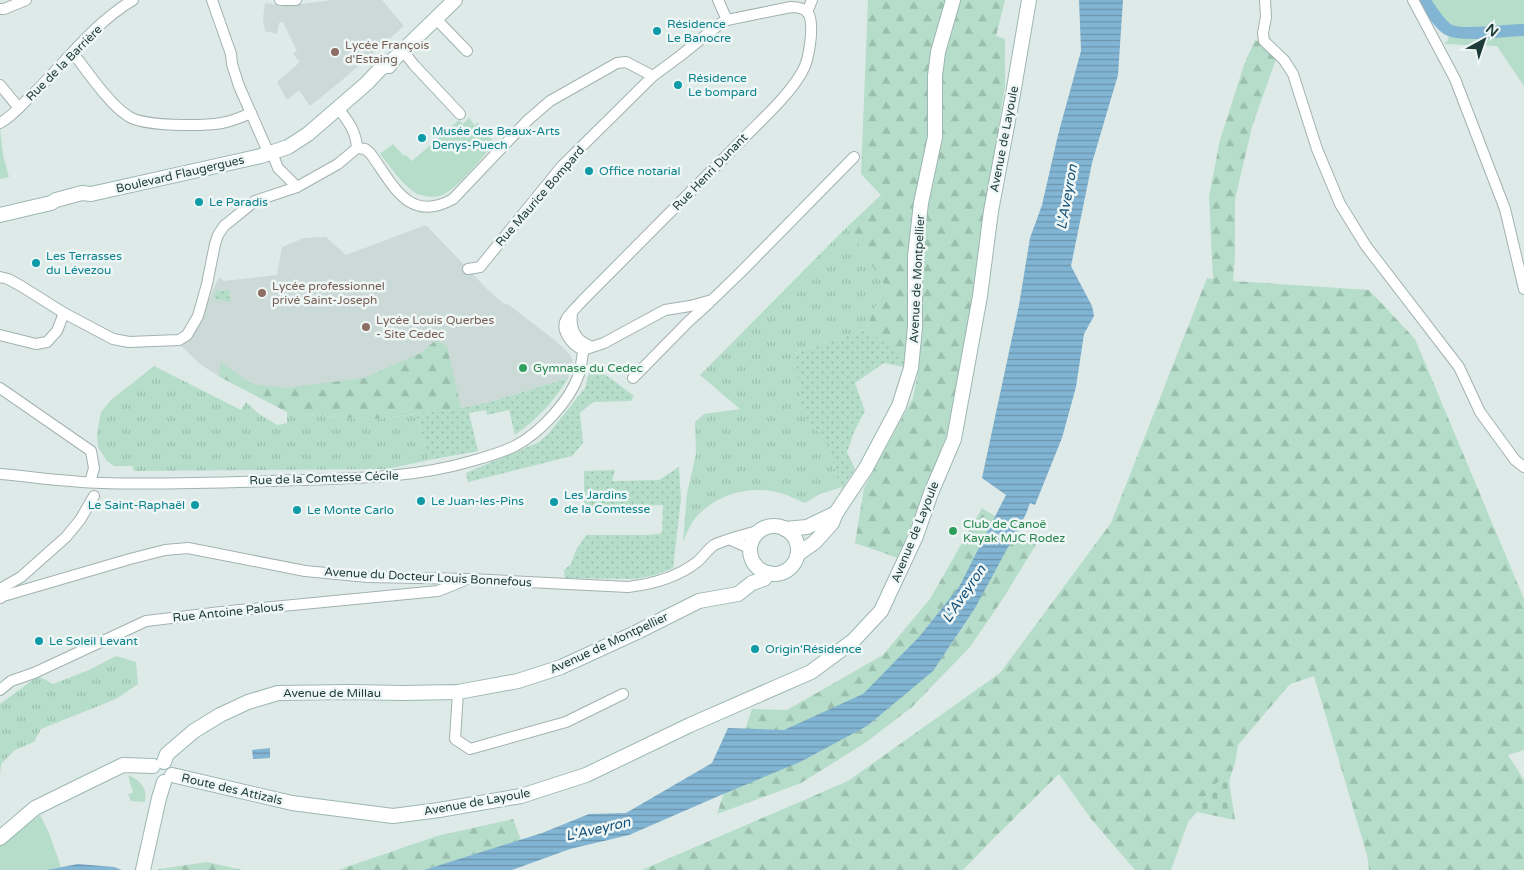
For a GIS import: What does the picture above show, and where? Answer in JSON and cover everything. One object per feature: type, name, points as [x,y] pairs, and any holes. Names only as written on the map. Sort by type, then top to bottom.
[{"type":"street","points":[[0,9],[26,0]]},
{"type":"street","points":[[212,0],[231,54],[239,86],[249,109],[278,168],[297,186]]},
{"type":"street","points":[[280,0],[296,0]]},
{"type":"street","points":[[718,0],[727,20],[790,7],[800,8],[807,12]]},
{"type":"street","name":"Rue Henri Dunant","points":[[586,347],[572,329],[572,313],[683,201],[790,89],[803,72],[810,46],[810,21],[807,12],[812,0]]},
{"type":"street","name":"Avenue de Montpellier","points":[[798,554],[815,542],[832,523],[836,513],[866,468],[899,406],[912,368],[915,327],[916,256],[921,203],[935,137],[938,52],[953,0]]},
{"type":"street","name":"Avenue de Layoule","points":[[292,803],[394,816],[521,796],[586,775],[690,725],[811,672],[853,641],[881,611],[916,536],[930,493],[954,439],[980,296],[991,211],[1014,94],[1029,0]]},
{"type":"street","points":[[1265,0],[1264,41],[1284,60],[1293,74],[1317,149],[1340,204],[1366,246],[1459,367],[1480,412],[1515,460],[1524,466]]},
{"type":"street","points":[[1412,0],[1455,79],[1505,209],[1524,289]]},
{"type":"street","name":"Rue de la Barrière","points":[[0,123],[19,108],[110,16],[131,2]]},
{"type":"street","name":"Boulevard Flaugergues","points":[[0,214],[270,153],[288,147],[308,134],[366,83],[380,68],[398,55],[436,19],[447,3]]},
{"type":"street","points":[[436,19],[467,52]]},
{"type":"street","name":"Rue Maurice Bompard","points":[[468,269],[480,267],[562,166],[653,76],[727,20]]},
{"type":"street","points":[[73,53],[117,108],[130,118],[151,122],[199,126],[224,123],[240,118],[249,109]]},
{"type":"street","points":[[398,55],[414,65],[460,114]]},
{"type":"street","points":[[0,277],[21,286],[64,313],[113,339],[129,342],[179,340],[187,335],[198,316],[218,235],[224,226],[255,201],[297,186],[338,164],[357,148],[365,149],[370,153],[398,192],[414,205],[426,208],[441,205],[453,199],[528,120],[550,101],[563,93],[617,63],[626,62],[653,76]]},
{"type":"street","points":[[0,85],[19,108]]},
{"type":"street","points":[[338,108],[352,126],[357,148]]},
{"type":"street","points":[[633,378],[689,321],[746,268],[854,158]]},
{"type":"street","points":[[586,347],[604,343],[665,310],[712,300]]},
{"type":"street","points":[[0,335],[36,344],[47,342],[56,331],[64,313]]},
{"type":"street","name":"Rue de la Comtesse Cécile","points":[[0,474],[90,482],[240,482],[369,478],[412,474],[452,467],[493,455],[515,446],[546,422],[561,406],[575,385],[586,347]]},
{"type":"street","points":[[0,388],[91,451],[94,468],[90,482]]},
{"type":"street","points":[[0,598],[0,589],[21,577],[66,537],[80,520],[94,496]]},
{"type":"street","points":[[752,583],[752,542],[756,535],[770,527],[785,529],[807,527],[836,513]]},
{"type":"street","points":[[731,540],[751,554],[756,565],[762,570],[769,574],[777,574],[791,568],[798,554],[796,540],[785,529]]},
{"type":"street","name":"Avenue du Docteur Louis Bonnefous","points":[[0,598],[130,559],[165,550],[188,548],[305,571],[368,577],[469,579],[628,587],[650,585],[683,571],[698,562],[712,546],[763,530]]},
{"type":"street","name":"Avenue de Montpellier","points":[[402,693],[458,692],[518,680],[561,667],[699,601],[738,594],[752,583],[764,580],[769,574]]},
{"type":"street","name":"Rue Antoine Palous","points":[[0,690],[11,680],[34,673],[146,621],[438,591],[469,579]]},
{"type":"street","points":[[458,692],[455,739],[470,750],[566,722],[622,694]]},
{"type":"street","name":"Avenue de Millau","points":[[143,870],[159,798],[162,772],[184,740],[194,731],[220,715],[248,702],[278,694],[402,693]]},
{"type":"street","name":"Route des Attizals","points":[[0,838],[35,808],[123,765],[134,765],[189,780],[292,803]]},
{"type":"shaded area","name":"Lycée François d'Estaing","points":[[332,0],[382,0],[404,26],[310,106],[299,90],[287,100],[277,82],[300,62],[293,54],[297,51],[283,22],[279,23],[277,34],[265,31],[263,19],[265,3],[278,5],[278,7]]},
{"type":"shaded area","name":"Lycée Louis Querbes - Site Cedec","points":[[426,225],[488,290],[567,351],[573,360],[568,378],[490,402],[416,414],[287,412],[220,377],[200,364],[181,346],[201,317],[219,277],[224,281],[277,275],[282,247],[304,238],[326,237],[346,255]]},
{"type":"green space","points":[[868,0],[1005,0],[996,36],[1005,39],[1005,86],[953,419],[898,558],[855,543],[864,488],[913,398],[919,368],[865,329],[886,287],[847,227],[881,195],[861,174]]},
{"type":"green space","points":[[1424,0],[1524,0],[1524,86],[1497,46],[1444,44],[1448,40],[1450,31],[1443,26]]},
{"type":"green space","points":[[1255,40],[1279,50],[1252,127],[1235,199],[1233,281],[1369,290],[1415,339],[1524,599],[1524,750],[1508,755],[1524,780],[1524,870],[1369,870],[1367,855],[1314,676],[1290,684],[1238,745],[1229,781],[1225,779],[1204,798],[1197,812],[1188,822],[1171,870],[1135,870],[1092,820],[1059,774],[963,870],[642,870],[848,781],[1000,673],[1111,523],[1207,278],[1213,279],[1209,196],[1220,140],[1244,65]]},
{"type":"green space","points":[[469,118],[475,126],[477,122],[495,143],[454,187],[440,196],[419,195],[414,192],[400,179],[380,154],[393,144],[404,156],[406,155],[412,161],[459,120],[463,124]]},
{"type":"green space","points":[[0,128],[3,155],[9,177],[0,179]]},
{"type":"green space","points":[[847,227],[886,287],[865,329],[795,353],[810,425],[829,444],[836,475],[842,487],[820,494],[805,503],[787,495],[758,490],[726,496],[706,507],[698,515],[691,524],[683,542],[687,493],[696,454],[695,422],[704,414],[740,409],[700,375]]},
{"type":"green space","points":[[216,290],[229,290],[231,302],[215,299]]},
{"type":"green space","points":[[865,329],[905,357],[904,367],[884,363],[855,383],[865,411],[854,432],[847,452],[855,469],[840,492],[842,487],[836,475],[829,444],[810,425],[801,405],[795,353]]},
{"type":"green space","points":[[436,340],[447,346],[461,408],[368,420],[287,412],[220,377],[220,362],[252,384],[284,388],[364,378],[421,353]]},
{"type":"green space","points":[[154,366],[241,410],[246,402],[259,414],[277,425],[287,423],[287,412],[368,420],[416,414],[429,460],[387,469],[134,471],[132,466],[114,466],[107,461],[98,447],[97,433],[101,412],[111,400]]},
{"type":"green space","points":[[592,366],[634,396],[631,401],[593,402],[580,413],[583,443],[572,456],[468,482],[466,473],[539,442],[548,434],[585,388]]},
{"type":"green space","points":[[568,378],[557,395],[544,409],[515,435],[509,410],[487,415],[486,410],[469,413],[478,451],[429,460],[416,414],[490,402]]},
{"type":"green space","points":[[679,467],[681,499],[673,568],[656,575],[634,579],[565,578],[564,570],[571,564],[575,552],[586,535],[650,535],[662,533],[663,505],[584,507],[584,471],[615,470],[612,481],[659,480]]},
{"type":"green space","points":[[982,508],[1037,543],[1004,597],[970,647],[912,707],[865,743],[801,783],[717,814],[752,709],[787,710],[883,655],[930,599]]},
{"type":"green space","points":[[116,656],[136,662],[138,684],[116,699],[41,729],[34,742],[15,750],[1,764],[0,777],[0,704],[38,676],[53,684],[89,670]]},
{"type":"green space","points":[[128,775],[142,785],[146,797],[145,802],[131,801],[128,794],[133,793]]},
{"type":"green space","points":[[1221,778],[1229,781],[1235,820],[1197,812],[1204,798]]},
{"type":"green space","points":[[40,815],[49,833],[61,867],[46,870],[0,870],[0,846]]},
{"type":"green space","points":[[513,819],[521,840],[424,870],[338,870],[437,836]]},
{"type":"green space","points":[[207,862],[242,870],[158,870],[159,869]]},
{"type":"water","name":"L'Aveyron","points":[[1079,0],[1123,0],[1118,75],[1092,163],[1071,266],[1092,306],[1094,316],[1084,334],[1076,387],[1062,438],[1035,505],[1030,503],[1026,514],[975,608],[933,671],[867,726],[800,762],[629,835],[570,849],[512,870],[424,870],[542,833],[589,814],[626,813],[712,763],[728,728],[784,730],[863,694],[919,637],[959,587],[1006,495],[982,478],[1019,305],[1030,238],[1042,205],[1058,135],[1081,51]]},
{"type":"water","points":[[270,748],[270,758],[253,759],[252,750]]},
{"type":"water","points":[[78,864],[114,867],[122,870],[46,870]]},
{"type":"waterway","points":[[1424,0],[1435,16],[1449,30],[1464,33],[1524,30]]},
{"type":"place","name":"Résidence Le Banocre","points":[[657,31]]},
{"type":"place","name":"Lycée François d'Estaing","points":[[335,52]]},
{"type":"place","name":"Résidence Le bompard","points":[[678,85]]},
{"type":"place","name":"Musée des Beaux-Arts Denys-Puech","points":[[422,138]]},
{"type":"place","name":"Office notarial","points":[[589,171]]},
{"type":"place","name":"Le Paradis","points":[[199,202]]},
{"type":"place","name":"Les Terrasses du Lévezou","points":[[36,263]]},
{"type":"place","name":"Lycée professionnel privé Saint-Joseph","points":[[262,293]]},
{"type":"place","name":"Lycée Louis Querbes - Site Cedec","points":[[366,327]]},
{"type":"place","name":"Gymnase du Cedec","points":[[523,368]]},
{"type":"place","name":"Le Juan-les-Pins","points":[[421,501]]},
{"type":"place","name":"Les Jardins de la Comtesse","points":[[554,502]]},
{"type":"place","name":"Le Saint-Raphaël","points":[[195,505]]},
{"type":"place","name":"Le Monte Carlo","points":[[297,510]]},
{"type":"place","name":"Club de Canoë Kayak MJC Rodez","points":[[953,531]]},
{"type":"place","name":"Le Soleil Levant","points":[[39,641]]},
{"type":"place","name":"Origin'Résidence","points":[[755,649]]}]
